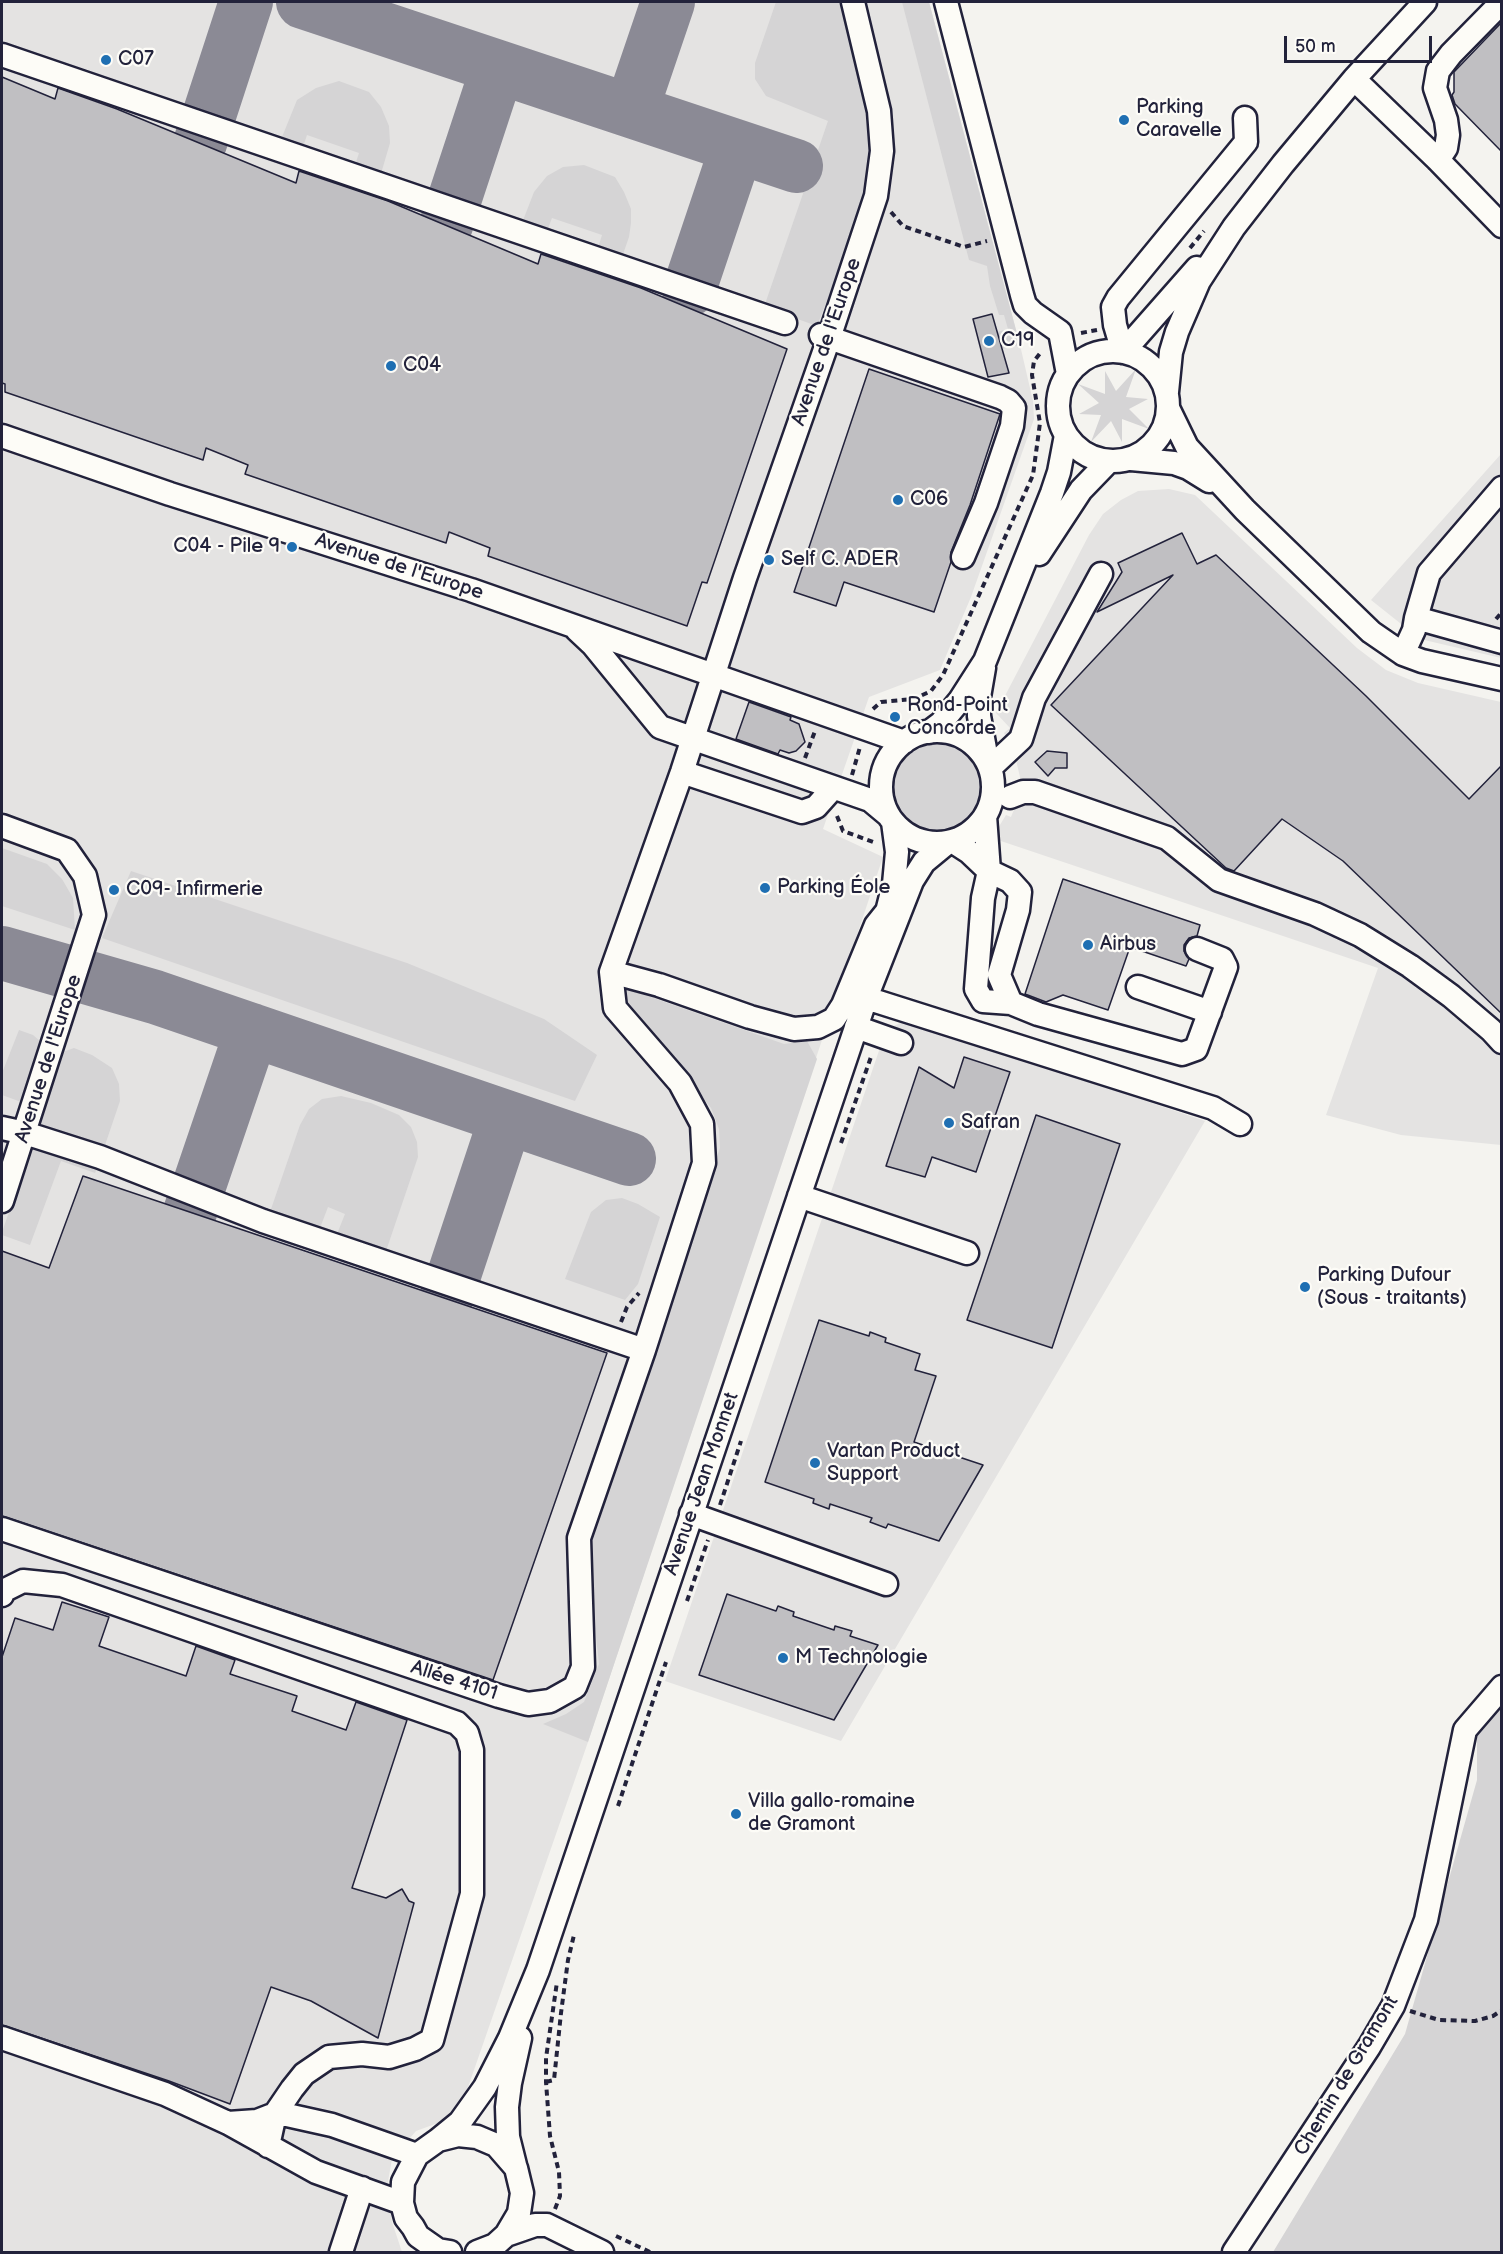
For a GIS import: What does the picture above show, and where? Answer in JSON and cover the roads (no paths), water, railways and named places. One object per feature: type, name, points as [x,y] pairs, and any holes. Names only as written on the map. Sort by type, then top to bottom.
[{"type":"street","name":"Avenue de l'Europe","points":[[611,972],[715,675],[825,336],[876,196],[882,152],[879,111],[853,2]]},
{"type":"street","points":[[946,2],[1025,305],[1060,332],[1068,374]]},
{"type":"street","points":[[1438,160],[1446,148],[1448,135],[1446,120],[1434,88],[1438,71],[1451,54],[1502,2]]},
{"type":"street","points":[[1123,352],[1234,227],[1282,164],[1419,4]]},
{"type":"street","points":[[2,55],[785,322]]},
{"type":"street","points":[[1353,79],[1438,160],[1502,226]]},
{"type":"street","points":[[1123,352],[1115,325],[1113,307],[1246,142],[1245,118]]},
{"type":"street","points":[[1009,604],[1082,490],[1120,460],[1146,451],[1158,439],[1166,425],[1171,351],[1177,332],[1199,281],[1234,227]]},
{"type":"street","points":[[825,336],[1008,400],[1014,408],[1012,426],[990,492],[963,557]]},
{"type":"street","points":[[1245,510],[1204,477],[1188,468],[1159,460],[1092,457],[1077,448],[1066,435],[1060,420],[1058,404],[1061,388],[1068,374],[1093,355],[1106,351],[1123,352],[1138,357],[1151,366],[1161,378],[1186,447],[1245,510],[1371,632],[1403,654],[1442,666],[1502,679]]},
{"type":"street","points":[[929,732],[941,723],[960,700],[985,661],[1059,472],[1066,435]]},
{"type":"street","name":"Avenue de l'Europe","points":[[2,436],[170,494],[228,511],[568,624],[904,742]]},
{"type":"street","points":[[1403,654],[1414,630],[1429,573],[1502,488]]},
{"type":"street","points":[[988,765],[1021,739],[1034,698],[1101,574]]},
{"type":"street","points":[[1416,618],[1502,642]]},
{"type":"street","points":[[568,624],[593,645],[660,727],[870,800],[902,831],[923,842],[950,842],[971,832],[985,816],[993,794],[979,706],[985,661]]},
{"type":"street","points":[[891,818],[882,799],[881,783],[893,753],[904,742],[916,735],[943,732],[968,741],[979,750],[988,765]]},
{"type":"street","points":[[682,772],[802,812],[816,807],[839,791]]},
{"type":"street","points":[[1010,797],[1023,792],[1035,792],[1167,838],[1219,880],[1315,914],[1360,935],[1410,966],[1451,996],[1502,1042]]},
{"type":"street","points":[[985,816],[989,872],[983,898],[976,989],[983,1001],[1011,1003],[1038,1014],[1182,1054],[1196,1049],[1226,967],[1222,959],[1197,949]]},
{"type":"street","name":"Avenue Jean Monnet","points":[[866,998],[894,884],[897,852],[891,818]]},
{"type":"street","name":"Avenue de l'Europe","points":[[2,826],[67,850],[85,876],[94,915],[2,1201]]},
{"type":"street","points":[[950,842],[969,852],[989,872],[1010,881],[1020,892],[1018,910],[999,975],[1011,1003]]},
{"type":"street","name":"Avenue Jean Monnet","points":[[417,2155],[460,2122],[485,2088],[510,2038],[537,1970],[866,998],[912,880],[924,862],[950,842]]},
{"type":"street","points":[[611,972],[659,985],[750,1017],[794,1029],[818,1027],[834,1019],[843,1005],[876,925],[888,910]]},
{"type":"street","name":"Allée 4101","points":[[2,1529],[528,1704],[550,1701],[575,1687],[583,1667],[579,1538],[644,1350],[704,1163],[702,1124],[680,1083],[615,1008],[611,972]]},
{"type":"street","points":[[1138,987],[1210,1012]]},
{"type":"street","points":[[866,998],[1213,1108],[1240,1124]]},
{"type":"street","points":[[856,1027],[901,1043]]},
{"type":"street","points":[[2,1128],[100,1157],[274,1224],[644,1350]]},
{"type":"street","points":[[799,1196],[967,1253]]},
{"type":"street","points":[[691,1514],[886,1584]]},
{"type":"street","points":[[2,1595],[3,1591],[23,1581],[62,1585],[457,1723],[467,1733],[472,1750],[472,1894],[432,2040],[416,2049],[389,2057],[362,2054],[329,2057],[304,2074],[275,2114],[268,2146]]},
{"type":"street","name":"Chemin de Gramont","points":[[1234,2253],[1370,2047],[1393,2006],[1426,1920],[1465,1730],[1502,1686]]},
{"type":"street","name":"Avenue Jean Monnet","points":[[522,2193],[508,2137],[508,2099],[537,1970]]},
{"type":"street","points":[[2,2038],[165,2094],[228,2123],[316,2172],[402,2203]]},
{"type":"street","points":[[228,2123],[257,2121],[275,2114],[287,2115],[332,2125],[417,2155],[403,2182],[402,2203],[406,2218],[419,2244],[450,2253]]},
{"type":"street","points":[[438,2140],[458,2135],[477,2137],[496,2145],[516,2168]]},
{"type":"street","points":[[341,2253],[362,2188]]},
{"type":"street","points":[[522,2193],[547,2225],[593,2251]]},
{"type":"street","points":[[477,2253],[495,2245],[506,2235],[519,2213],[522,2193]]},
{"type":"street","points":[[506,2235],[535,2225],[547,2225]]},
{"type":"place","name":"C07","points":[[106,60]]},
{"type":"place","name":"Parking Caravelle","points":[[1124,120]]},
{"type":"place","name":"C19","points":[[989,341]]},
{"type":"place","name":"C04","points":[[391,366]]},
{"type":"place","name":"C06","points":[[898,500]]},
{"type":"place","name":"C04 - Pile 9","points":[[292,547]]},
{"type":"place","name":"Self C. ADER","points":[[769,560]]},
{"type":"place","name":"Rond-Point Concorde","points":[[895,717]]},
{"type":"place","name":"Parking Éole","points":[[765,888]]},
{"type":"place","name":"C09- Infirmerie","points":[[114,890]]},
{"type":"place","name":"Airbus","points":[[1088,945]]},
{"type":"place","name":"Safran","points":[[949,1123]]},
{"type":"place","name":"Parking Dufour (Sous - traitants)","points":[[1305,1287]]},
{"type":"place","name":"Vartan Product Support","points":[[815,1463]]},
{"type":"place","name":"M Technologie","points":[[783,1658]]},
{"type":"place","name":"Villa gallo-romaine de Gramont","points":[[736,1814]]}]
